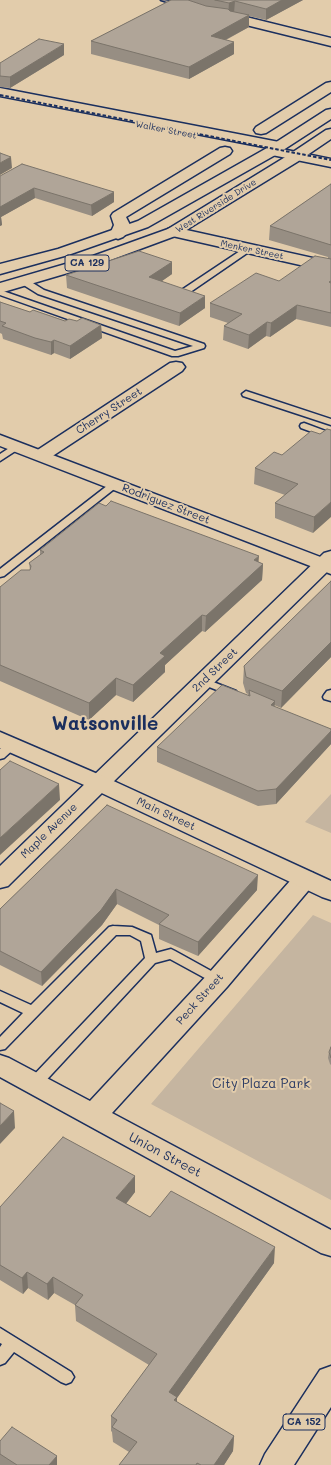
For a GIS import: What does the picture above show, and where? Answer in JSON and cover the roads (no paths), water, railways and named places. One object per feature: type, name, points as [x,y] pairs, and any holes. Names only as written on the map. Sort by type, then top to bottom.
[{"type":"main road","points":[[231,18],[331,42]]},
{"type":"main road","points":[[261,130],[331,86]]},
{"type":"main road","name":"Walker Street","points":[[0,92],[300,154],[331,163]]},
{"type":"main road","name":"Walker Street","points":[[0,97],[276,149]]},
{"type":"main road","name":"West Riverside Drive","points":[[1,268],[63,252],[143,224],[276,149],[331,113]]},
{"type":"main road","name":"West Riverside Drive","points":[[0,288],[25,282],[99,259],[173,232],[300,154],[331,133]]},
{"type":"main road","points":[[118,234],[122,225],[118,216],[225,151]]},
{"type":"main road","name":"Walker Street","points":[[300,154],[331,156]]},
{"type":"main road","name":"Menker Street","points":[[173,232],[331,267]]},
{"type":"main road","name":"Cherry Street","points":[[42,456],[176,367]]},
{"type":"main road","name":"Rodriguez Street","points":[[8,443],[328,563]]},
{"type":"main road","name":"2nd Street","points":[[99,783],[203,681],[328,563]]},
{"type":"main road","name":"Main Street","points":[[4,746],[99,783],[331,891]]},
{"type":"main road","name":"Maple Avenue","points":[[2,875],[99,783]]},
{"type":"main road","name":"Peck Street","points":[[93,1116],[218,980],[305,879]]},
{"type":"main road","name":"Union Street","points":[[0,1065],[331,1244]]},
{"type":"main road","name":"CA 152","points":[[284,1462],[329,1386]]},
{"type":"lane","points":[[164,0],[176,3],[188,10]]},
{"type":"lane","points":[[183,293],[249,249]]},
{"type":"lane","points":[[0,292],[175,354],[201,346],[41,292],[25,282]]},
{"type":"lane","points":[[246,394],[331,422]]},
{"type":"lane","points":[[304,426],[331,436]]},
{"type":"lane","points":[[0,458],[8,443]]},
{"type":"lane","points":[[1,574],[115,484]]},
{"type":"lane","points":[[1,574],[14,578]]},
{"type":"lane","points":[[203,681],[239,696]]},
{"type":"lane","points":[[331,693],[328,696],[331,698]]},
{"type":"lane","points":[[0,1045],[113,930],[132,931],[147,938],[151,959]]},
{"type":"lane","points":[[34,1084],[151,959],[171,954],[218,980]]},
{"type":"lane","points":[[0,996],[33,1012]]},
{"type":"lane","points":[[0,1358],[6,1339],[66,1377]]},
{"type":"railway","points":[[0,95],[331,160]]},
{"type":"district","name":"Watsonville","points":[[105,724]]},
{"type":"park label","name":"City Plaza Park","points":[[261,1084]]}]
